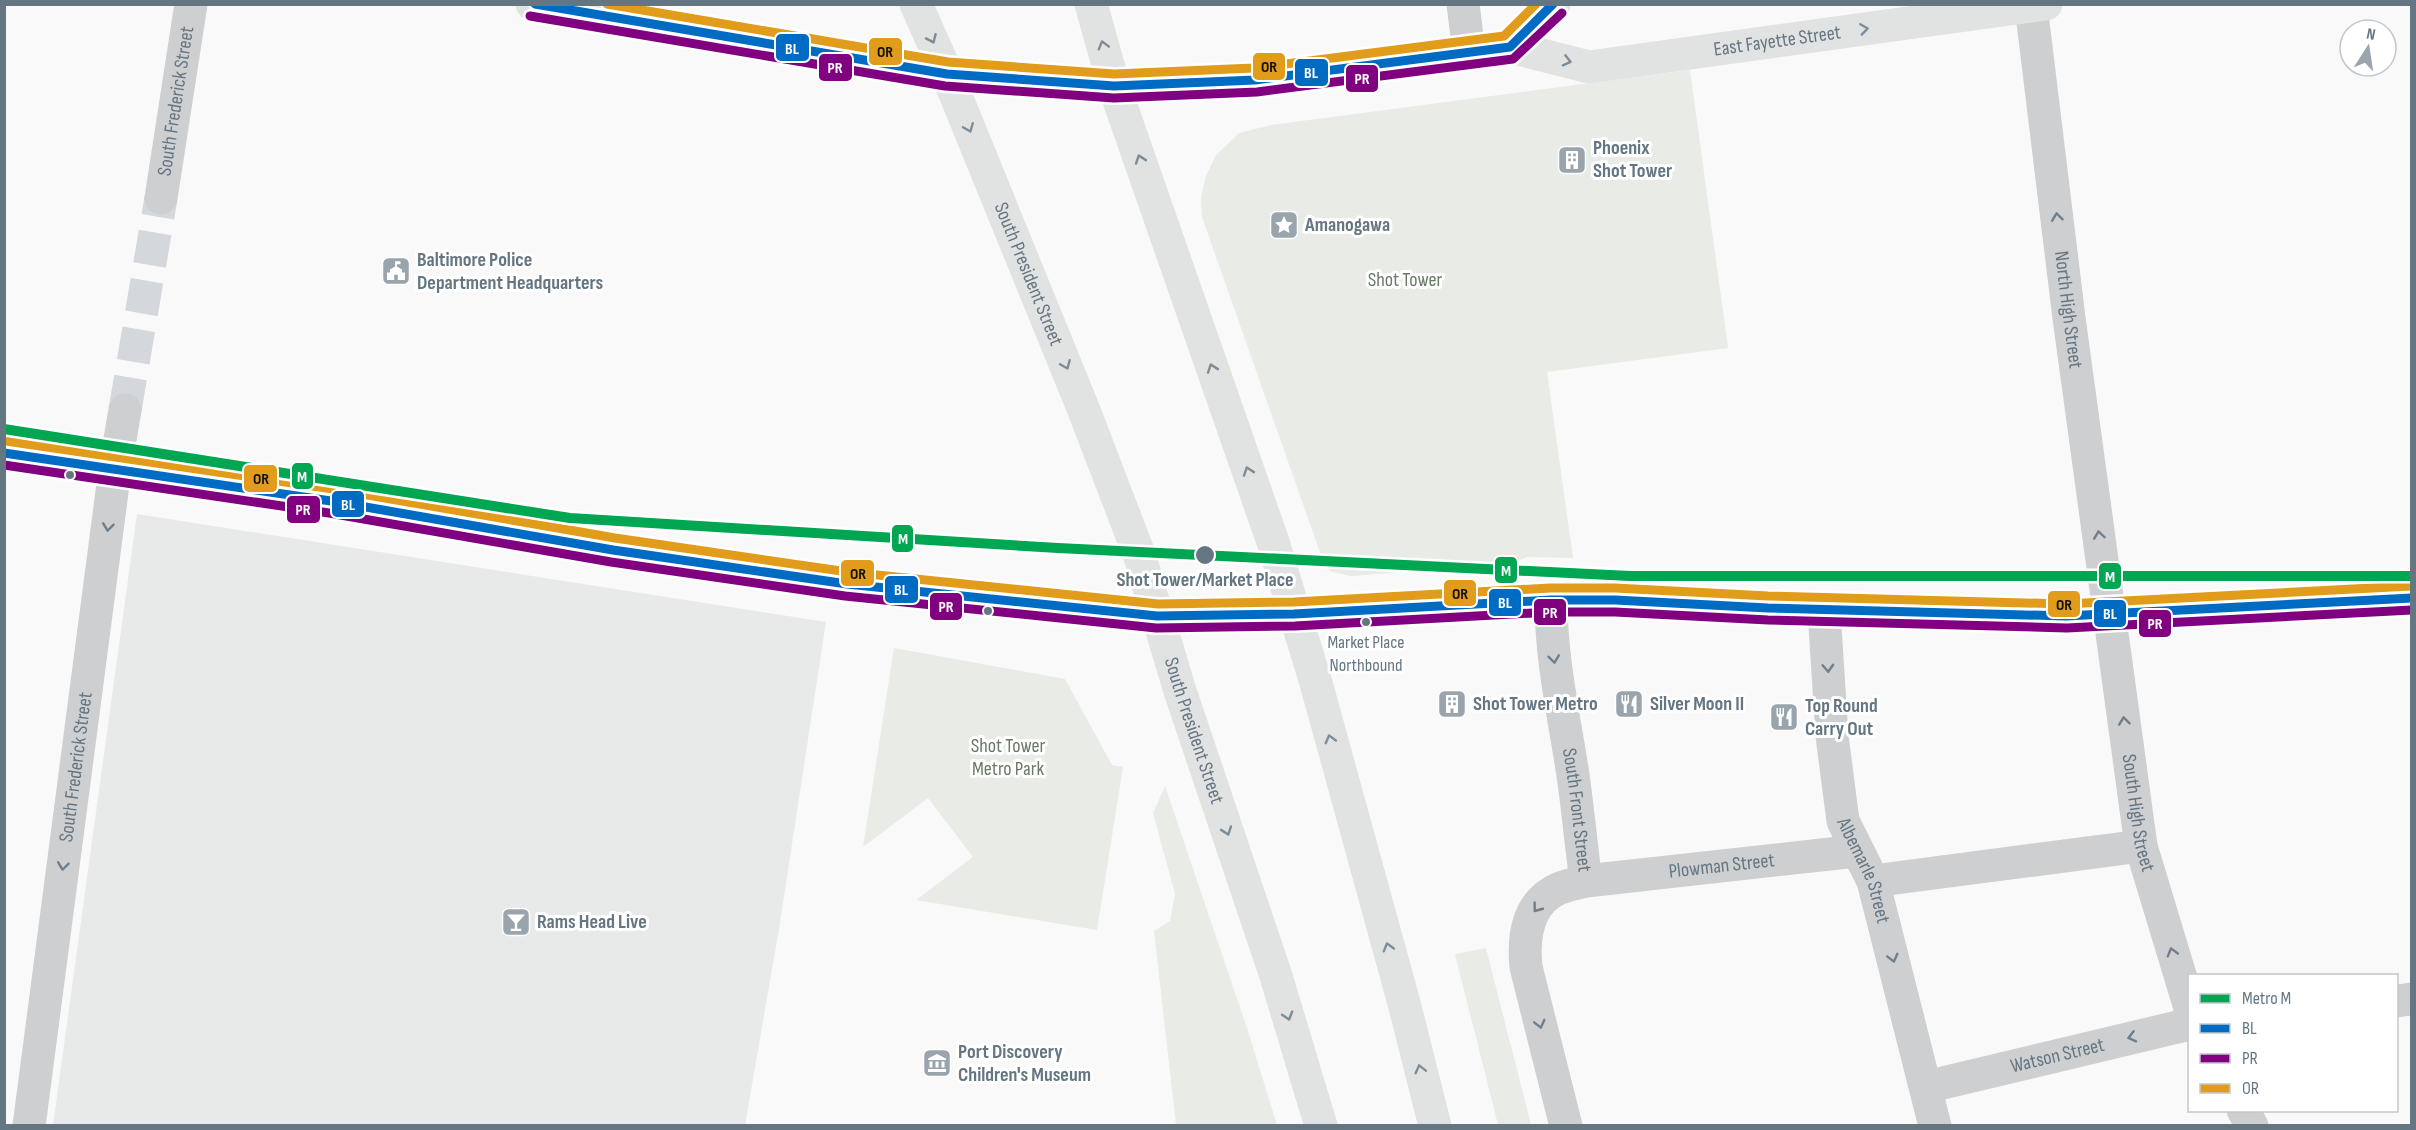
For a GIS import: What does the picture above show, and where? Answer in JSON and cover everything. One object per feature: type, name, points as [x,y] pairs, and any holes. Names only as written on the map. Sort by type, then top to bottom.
[{"type":"main road","name":"South President Street","points":[[916,4],[947,74],[1083,408],[1139,554],[1179,691],[1276,976],[1321,1125]]},
{"type":"main road","points":[[1091,4],[1114,86],[1273,542],[1316,683],[1435,1125]]},
{"type":"main road","points":[[1510,47],[1554,4]]},
{"type":"main road","name":"East Fayette Street","points":[[548,5],[947,74],[1114,86],[1255,80],[1510,47],[1589,67],[2039,5]]},
{"type":"main road","points":[[4,453],[331,501],[614,550],[847,584],[1157,616],[1294,614],[1551,600],[1615,600],[1824,610],[2066,616],[2373,598],[2412,598]]},
{"type":"street","name":"South Frederick Street","points":[[161,198],[191,4]]},
{"type":"street","points":[[1463,4],[1469,52]]},
{"type":"street","name":"North High Street","points":[[2039,5],[2070,330],[2110,614]]},
{"type":"street","name":"South Frederick Street","points":[[28,1125],[115,469],[125,410]]},
{"type":"street","name":"South Front Street","points":[[1551,600],[1554,665],[1573,775],[1586,880],[1557,889],[1539,903],[1530,918],[1524,945],[1526,967],[1566,1125]]},
{"type":"street","name":"Albemarle Street","points":[[1824,610],[1832,736],[1843,821],[1873,881],[1935,1125]]},
{"type":"street","name":"South High Street","points":[[2110,614],[2141,846],[2188,1001]]},
{"type":"street","points":[[1873,881],[2141,846]]},
{"type":"street","name":"Plowman Street","points":[[1586,880],[1857,851]]},
{"type":"street","name":"Watson Street","points":[[1926,1088],[2188,1024]]},
{"type":"street","points":[[2244,1112],[2252,1125]]},
{"type":"shaded area","points":[[137,514],[826,622],[779,929],[745,1125],[53,1125]]},
{"type":"green space","name":"Shot Tower","points":[[1690,70],[1728,348],[1547,372],[1573,558],[1527,557],[1512,563],[1351,576],[1330,571],[1322,558],[1202,217],[1201,197],[1206,176],[1216,155],[1239,133],[1271,125]]},
{"type":"green space","name":"Shot Tower Metro Park","points":[[894,648],[1065,679],[1112,765],[1123,767],[1097,930],[916,900],[973,857],[928,798],[863,847]]},
{"type":"green space","points":[[1165,786],[1248,1031],[1277,1125],[1176,1125],[1154,931],[1170,921],[1175,894],[1153,813]]},
{"type":"green space","points":[[1486,948],[1531,1125],[1498,1125],[1455,954]]},
{"type":"tunnel","points":[[125,410],[161,198]]},
{"type":"metro line","name":"M","points":[[4,429],[570,518],[1058,548],[1630,576],[2412,576]]},
{"type":"transit line","name":"BL","points":[[535,4],[947,74],[1114,86],[1255,80],[1510,47],[1553,4]]},
{"type":"transit line","name":"OR","points":[[607,4],[948,62],[1114,74],[1254,68],[1504,36],[1536,4]]},
{"type":"transit line","name":"PR","points":[[530,16],[945,86],[1114,98],[1257,92],[1513,59],[1562,13]]},
{"type":"transit line","name":"OR","points":[[6,441],[333,489],[615,538],[848,572],[1158,604],[1294,602],[1550,588],[1615,588],[1768,596],[2066,604],[2411,586]]},
{"type":"transit line","name":"BL","points":[[4,453],[331,501],[613,550],[847,584],[1157,616],[1294,614],[1551,600],[1615,600],[1768,608],[2066,616],[2412,598]]},
{"type":"transit line","name":"PR","points":[[4,465],[329,513],[611,562],[845,596],[1156,628],[1295,626],[1551,612],[1615,612],[1768,620],[2067,628],[2412,610]]},
{"type":"place","name":"Phoenix Shot Tower","points":[[1572,160]]},
{"type":"place","name":"Amanogawa","points":[[1284,225]]},
{"type":"place","name":"Baltimore Police Department Headquarters","points":[[396,271]]},
{"type":"place","name":"Shot Tower/Market Place","points":[[1205,555]]},
{"type":"place","name":"Market Place Northbound","points":[[1366,622]]},
{"type":"place","name":"Shot Tower Metro","points":[[1452,704]]},
{"type":"place","name":"Silver Moon II","points":[[1629,704]]},
{"type":"place","name":"Top Round Carry Out","points":[[1784,717]]},
{"type":"place","name":"Rams Head Live","points":[[516,922]]},
{"type":"place","name":"Port Discovery Children's Museum","points":[[937,1063]]}]
